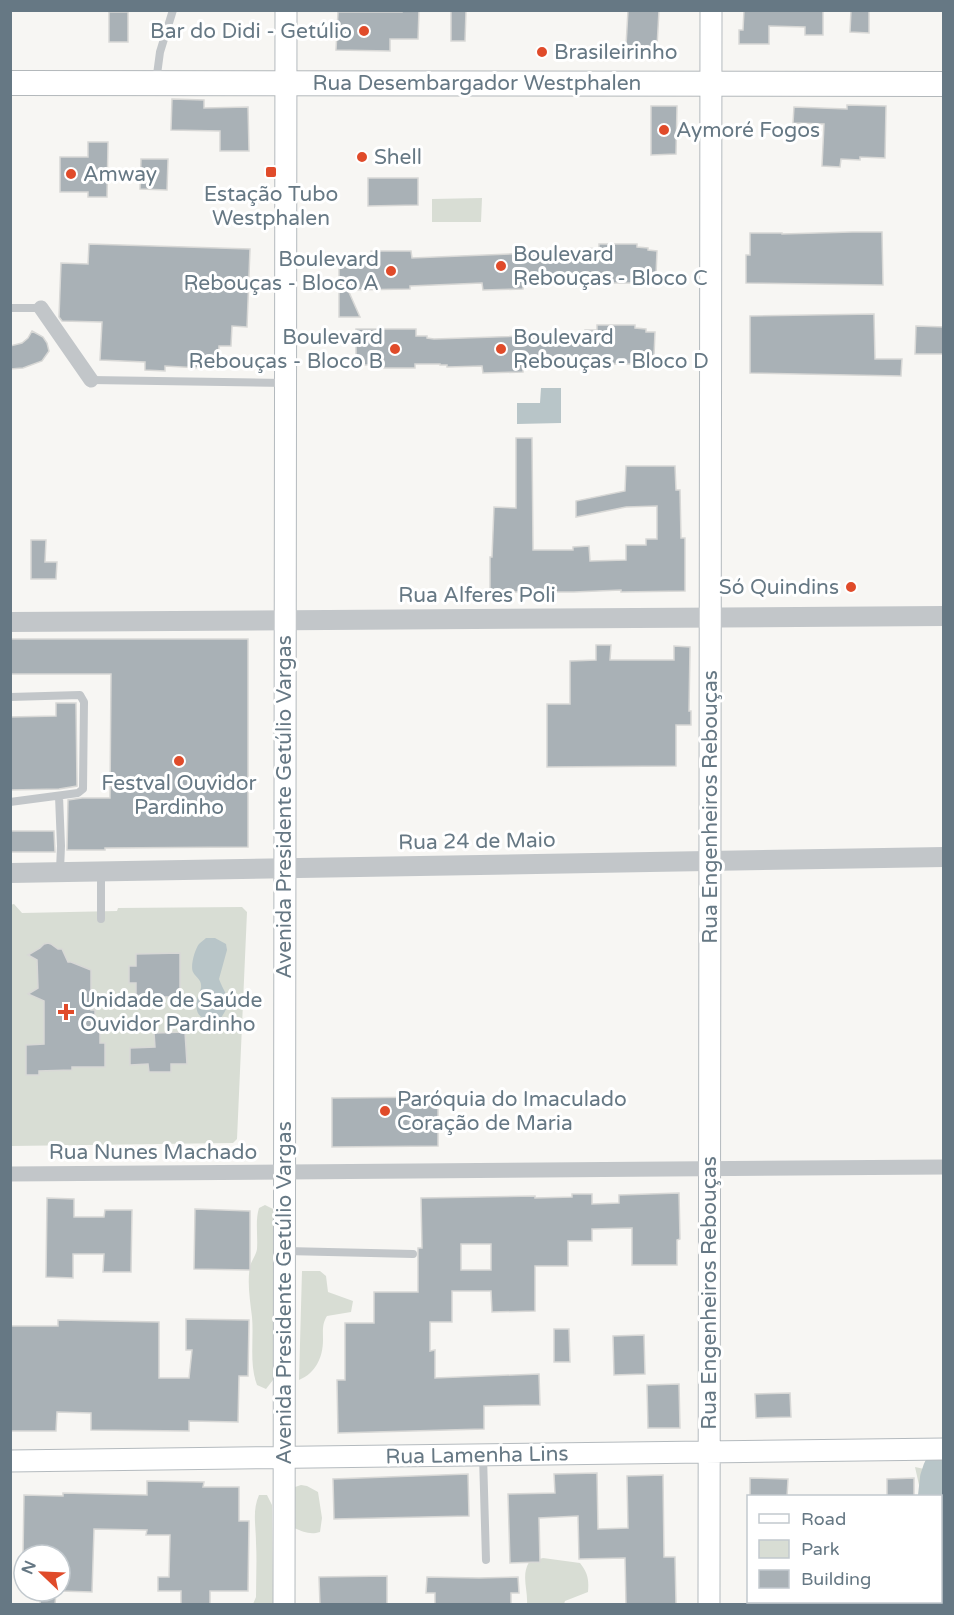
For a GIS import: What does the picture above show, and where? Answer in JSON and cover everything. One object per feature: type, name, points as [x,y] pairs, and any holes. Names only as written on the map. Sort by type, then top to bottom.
[{"type":"main road","name":"Avenida Presidente Getúlio Vargas","points":[[284,1605],[286,10]]},
{"type":"main road","name":"Rua Engenheiros Rebouças","points":[[709,1605],[711,10]]},
{"type":"main road","name":"Rua Desembargador Westphalen","points":[[10,83],[944,84]]},
{"type":"main road","name":"Rua Lamenha Lins","points":[[10,1461],[944,1449]]},
{"type":"street","points":[[41,308],[91,380]]},
{"type":"street","name":"Rua Alferes Poli","points":[[10,622],[944,616]]},
{"type":"street","name":"Rua 24 de Maio","points":[[10,873],[944,857]]},
{"type":"street","name":"Rua Nunes Machado","points":[[10,1174],[944,1167]]},
{"type":"lane","points":[[156,83],[160,52],[173,10]]},
{"type":"lane","points":[[10,308],[41,308]]},
{"type":"lane","points":[[91,380],[286,383]]},
{"type":"lane","points":[[10,697],[80,695],[84,702],[82,789],[78,793],[10,802]]},
{"type":"lane","points":[[59,796],[60,872]]},
{"type":"lane","points":[[101,871],[101,920]]},
{"type":"lane","points":[[284,1251],[413,1254]]},
{"type":"lane","points":[[483,1455],[486,1560]]},
{"type":"green space","points":[[482,198],[481,222],[432,222],[432,199]]},
{"type":"green space","points":[[14,904],[22,913],[117,911],[118,908],[242,907],[247,912],[237,1139],[233,1143],[11,1146],[10,905]]},
{"type":"green space","points":[[265,1205],[273,1209],[273,1380],[266,1389],[257,1385],[253,1369],[249,1285],[250,1266],[257,1249],[259,1208]]},
{"type":"green space","points":[[302,1271],[320,1271],[326,1276],[328,1292],[353,1301],[351,1312],[327,1316],[320,1358],[314,1369],[299,1380]]},
{"type":"green space","points":[[915,1467],[943,1473],[942,1531],[942,1495],[927,1495],[919,1485]]},
{"type":"green space","points":[[301,1485],[318,1492],[322,1518],[320,1532],[310,1533],[294,1528],[293,1491],[295,1487]]},
{"type":"green space","points":[[259,1495],[267,1495],[272,1505],[273,1604],[253,1604],[256,1597],[255,1513]]},
{"type":"green space","points":[[543,1558],[580,1563],[587,1577],[588,1592],[565,1601],[564,1604],[527,1604],[525,1577],[527,1567],[529,1562]]},
{"type":"shaded area","points":[[541,388],[561,388],[561,423],[517,424],[517,403],[540,403]]},
{"type":"shaded area","points":[[206,938],[215,938],[226,944],[227,950],[219,979],[228,1002],[221,1018],[216,1019],[203,1018],[198,1012],[197,999],[201,985],[192,969],[197,946]]},
{"type":"building","name":"Bar do Didi - Getúlio","points":[[402,10],[419,10],[418,39],[390,39],[390,51],[336,50],[338,12],[402,12]]},
{"type":"building","points":[[628,10],[659,10],[657,47],[626,46]]},
{"type":"building","points":[[744,10],[823,10],[823,35],[805,35],[805,27],[769,26],[769,44],[739,44],[739,30],[743,30]]},
{"type":"building","points":[[851,10],[869,10],[869,33],[850,32]]},
{"type":"building","points":[[451,11],[466,11],[465,41],[451,41]]},
{"type":"building","points":[[109,12],[128,12],[128,42],[109,42]]},
{"type":"building","points":[[172,99],[204,100],[204,108],[248,107],[249,151],[220,151],[220,131],[171,130]]},
{"type":"building","points":[[847,105],[886,106],[885,158],[841,159],[840,167],[822,166],[824,124],[793,123],[794,107],[847,109]]},
{"type":"building","name":"Aymoré Fogos","points":[[651,106],[677,106],[676,154],[651,155]]},
{"type":"building","points":[[88,142],[108,142],[107,197],[88,197],[88,192],[60,192],[60,157],[88,157]]},
{"type":"building","points":[[141,159],[168,159],[167,190],[140,189]]},
{"type":"building","points":[[368,178],[418,178],[418,205],[368,206]]},
{"type":"building","points":[[882,232],[883,285],[746,283],[746,255],[750,255],[750,233]]},
{"type":"building","points":[[89,244],[250,249],[247,327],[232,326],[231,346],[219,346],[218,369],[165,366],[165,371],[145,370],[145,362],[100,360],[102,322],[62,321],[59,317],[61,263],[88,264]]},
{"type":"building","points":[[599,244],[637,244],[637,247],[657,251],[656,275],[649,275],[649,278],[638,278],[638,283],[598,283],[598,280],[586,279],[586,276],[523,279],[523,289],[483,290],[482,283],[410,286],[410,289],[348,290],[360,317],[339,317],[339,259],[360,259],[360,254],[371,254],[371,251],[411,251],[412,258],[557,252],[587,253],[587,248],[599,249]]},
{"type":"building","points":[[874,314],[875,359],[902,359],[901,376],[750,373],[750,316]]},
{"type":"building","points":[[597,325],[635,325],[635,328],[646,329],[646,332],[655,332],[654,356],[647,356],[647,359],[636,359],[635,364],[596,364],[596,360],[584,359],[523,361],[523,372],[483,373],[482,366],[447,367],[447,365],[440,364],[415,364],[415,368],[377,368],[378,365],[364,365],[364,361],[356,362],[356,329],[416,329],[416,336],[427,336],[427,338],[434,339],[585,334],[585,330],[597,330]]},
{"type":"building","points":[[916,326],[944,327],[944,354],[915,354]]},
{"type":"building","points":[[32,331],[43,337],[49,351],[42,361],[23,368],[10,369],[10,346],[22,343]]},
{"type":"building","points":[[516,438],[532,438],[533,550],[573,550],[573,547],[589,546],[590,561],[626,560],[626,545],[646,545],[646,539],[657,539],[657,506],[626,507],[576,517],[576,501],[625,491],[626,466],[675,466],[676,490],[680,490],[681,538],[685,538],[685,591],[490,592],[494,507],[516,508]]},
{"type":"building","points":[[31,540],[46,540],[45,562],[57,562],[56,579],[31,579]]},
{"type":"building","name":"Festval Ouvidor Pardinho","points":[[10,639],[248,639],[248,847],[67,850],[68,800],[110,798],[111,674],[10,674]]},
{"type":"building","points":[[596,645],[611,645],[610,660],[674,660],[674,646],[690,647],[689,711],[691,711],[691,725],[676,725],[676,766],[547,767],[547,704],[570,704],[570,661],[596,660]]},
{"type":"building","points":[[56,703],[76,703],[77,786],[59,789],[10,790],[10,717],[56,716]]},
{"type":"building","points":[[10,831],[54,831],[55,852],[10,852]]},
{"type":"building","name":"Unidade de Saúde Ouvidor Pardinho","points":[[48,943],[62,949],[68,962],[91,970],[91,1010],[95,1010],[95,1027],[100,1027],[100,1043],[105,1043],[105,1067],[72,1067],[72,1070],[39,1071],[39,1075],[26,1075],[26,1045],[44,1044],[44,1001],[28,994],[38,988],[37,960],[28,955]]},
{"type":"building","points":[[180,953],[180,997],[136,997],[136,983],[129,983],[129,966],[136,966],[136,954]]},
{"type":"building","points":[[185,1032],[187,1064],[171,1064],[171,1072],[149,1072],[148,1064],[130,1065],[130,1048],[155,1047],[154,1033]]},
{"type":"building","name":"Paróquia do Imaculado Coração de Maria","points":[[438,1097],[438,1146],[332,1147],[332,1098]]},
{"type":"building","points":[[679,1193],[680,1239],[677,1240],[677,1265],[632,1265],[632,1228],[592,1229],[592,1241],[568,1241],[568,1266],[535,1266],[535,1311],[492,1312],[491,1291],[452,1291],[452,1322],[430,1322],[430,1351],[435,1350],[435,1378],[539,1374],[540,1405],[484,1406],[484,1429],[338,1433],[337,1380],[345,1380],[345,1323],[374,1323],[374,1292],[418,1292],[418,1248],[422,1248],[421,1198],[535,1196],[535,1198],[592,1194],[592,1204],[619,1203],[619,1195]],"holes":[[[461,1244],[491,1244],[491,1270],[461,1270]]]},
{"type":"building","points":[[47,1198],[74,1199],[74,1217],[104,1217],[105,1210],[132,1210],[131,1272],[103,1272],[104,1254],[73,1254],[73,1278],[46,1277]]},
{"type":"building","points":[[195,1209],[250,1211],[250,1270],[194,1269]]},
{"type":"building","points":[[186,1319],[249,1320],[248,1376],[239,1376],[238,1422],[189,1421],[189,1431],[91,1430],[91,1413],[57,1412],[56,1431],[10,1431],[10,1326],[58,1326],[58,1320],[159,1322],[159,1378],[189,1378],[192,1350],[186,1350]]},
{"type":"building","points":[[554,1329],[569,1329],[570,1362],[554,1362]]},
{"type":"building","points":[[644,1335],[645,1374],[614,1375],[613,1336]]},
{"type":"building","points":[[679,1384],[680,1428],[648,1428],[647,1385]]},
{"type":"building","points":[[790,1393],[791,1417],[756,1418],[755,1394]]},
{"type":"building","points":[[597,1473],[598,1529],[628,1528],[627,1476],[663,1475],[664,1557],[675,1557],[676,1605],[626,1605],[625,1558],[579,1559],[578,1516],[539,1518],[540,1562],[510,1563],[508,1494],[555,1493],[554,1474]]},
{"type":"building","points":[[468,1474],[469,1516],[334,1519],[333,1479]]},
{"type":"building","points":[[750,1478],[788,1479],[787,1495],[750,1495]]},
{"type":"building","points":[[914,1478],[914,1495],[887,1495],[887,1479]]},
{"type":"building","points":[[147,1481],[204,1482],[203,1487],[239,1487],[239,1521],[249,1521],[248,1591],[210,1591],[210,1605],[181,1605],[181,1591],[158,1591],[158,1577],[169,1577],[170,1535],[146,1535],[147,1530],[94,1529],[92,1592],[72,1591],[72,1543],[23,1543],[24,1495],[63,1496],[63,1493],[147,1495]]},
{"type":"building","points":[[387,1576],[387,1605],[320,1605],[319,1577]]},
{"type":"building","points":[[427,1577],[518,1577],[519,1593],[511,1593],[511,1605],[435,1605],[435,1593],[426,1593]]},
{"type":"building","points":[[40,1603],[55,1603],[55,1605],[40,1605]]},
{"type":"waterway","points":[[933,1495],[938,1469]]},
{"type":"place","name":"Bar do Didi - Getúlio","points":[[364,31]]},
{"type":"place","name":"Brasileirinho","points":[[542,52]]},
{"type":"place","name":"Aymoré Fogos","points":[[664,130]]},
{"type":"place","name":"Shell","points":[[362,157]]},
{"type":"place","name":"Estação Tubo Westphalen","points":[[271,172]]},
{"type":"place","name":"Amway","points":[[71,174]]},
{"type":"place","name":"Boulevard Rebouças - Bloco C","points":[[501,266]]},
{"type":"place","name":"Boulevard Rebouças - Bloco A","points":[[391,271]]},
{"type":"place","name":"Boulevard Rebouças - Bloco B","points":[[395,349]]},
{"type":"place","name":"Boulevard Rebouças - Bloco D","points":[[501,349]]},
{"type":"place","name":"Só Quindins","points":[[851,587]]},
{"type":"place","name":"Festval Ouvidor Pardinho","points":[[179,761]]},
{"type":"place","name":"Unidade de Saúde Ouvidor Pardinho","points":[[66,1012]]},
{"type":"place","name":"Paróquia do Imaculado Coração de Maria","points":[[385,1111]]}]
